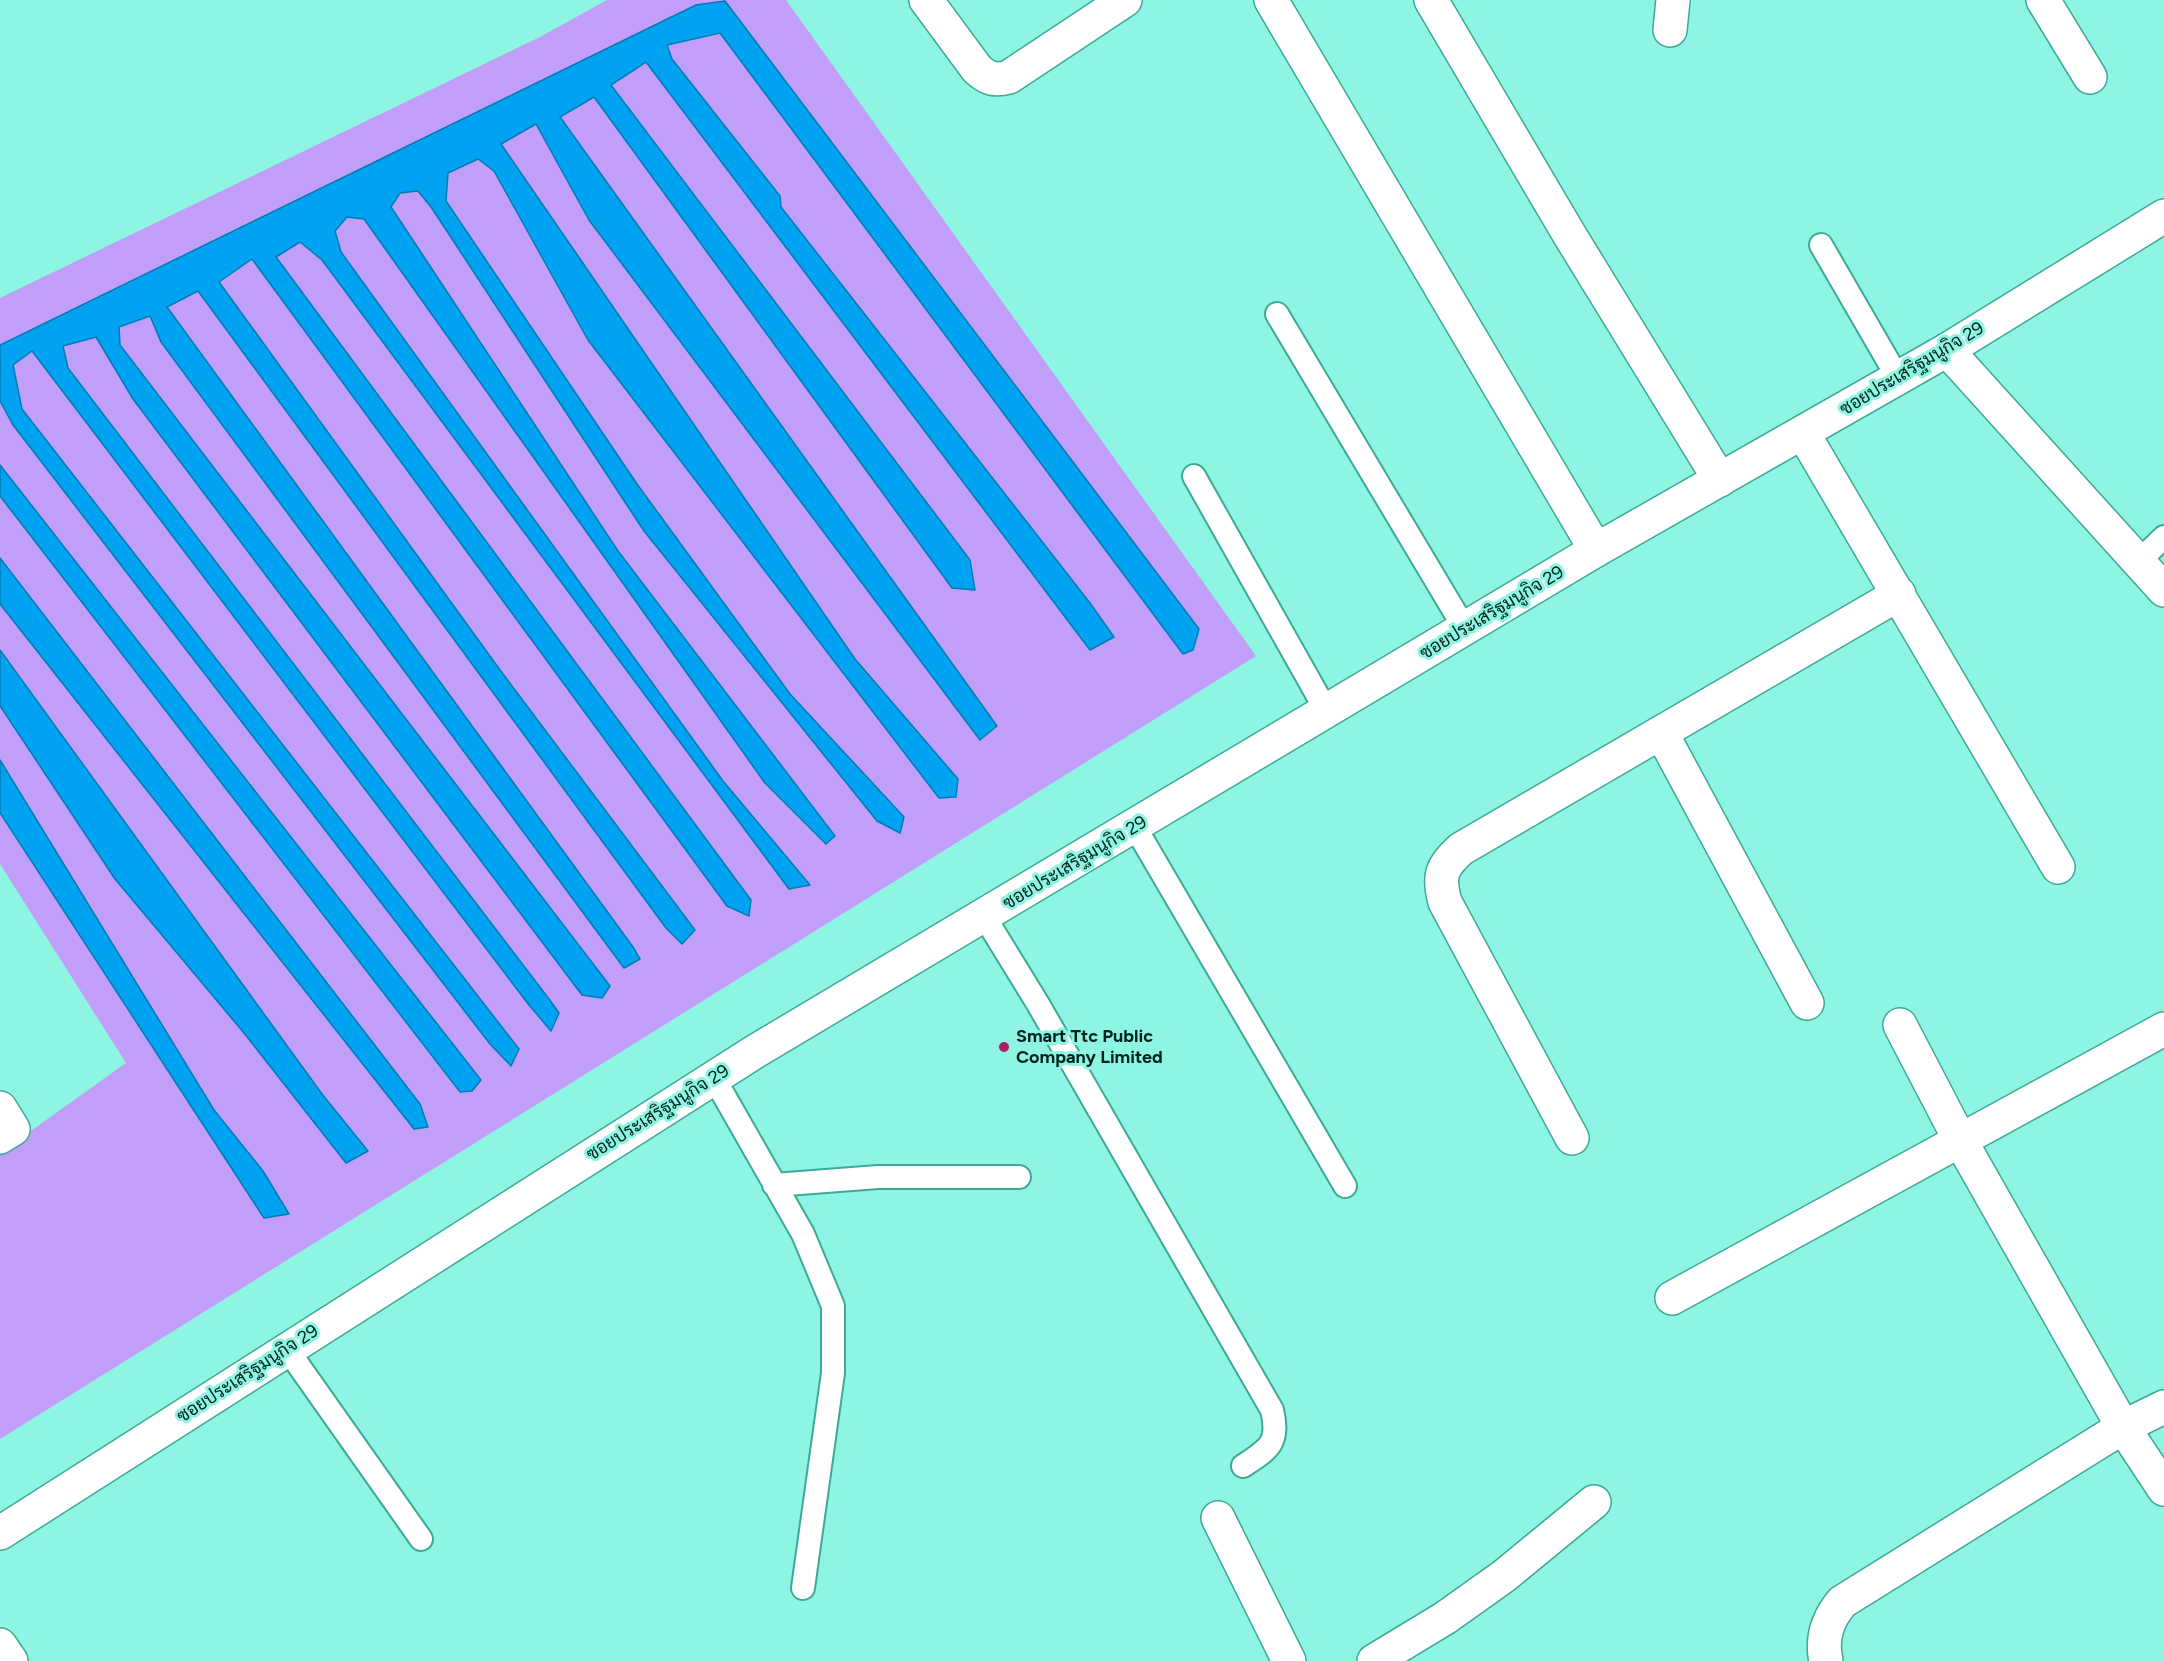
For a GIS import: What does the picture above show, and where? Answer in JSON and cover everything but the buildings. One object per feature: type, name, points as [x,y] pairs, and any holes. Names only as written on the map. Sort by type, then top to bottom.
[{"type":"street","points":[[926,0],[977,69],[987,78],[998,80],[1010,77],[1125,0]]},
{"type":"street","points":[[1271,0],[1596,550]]},
{"type":"street","points":[[1431,0],[1569,234],[1720,480]]},
{"type":"street","points":[[2043,0],[2090,77]]},
{"type":"street","name":"ซอยประเสริฐมนูกิจ 29","points":[[0,1533],[714,1078],[1596,550],[1947,350],[2164,216]]},
{"type":"street","points":[[1947,350],[2164,590]]},
{"type":"street","points":[[1803,433],[2058,867]]},
{"type":"street","points":[[1572,1138],[1445,902],[1440,876],[1448,860],[1461,849],[1899,594]]},
{"type":"street","points":[[1662,734],[1807,1003]]},
{"type":"street","points":[[1900,1025],[1960,1140],[2123,1427],[2164,1489]]},
{"type":"street","points":[[1672,1298],[2164,1029]]},
{"type":"street","points":[[0,1108],[13,1129],[0,1137]]},
{"type":"street","points":[[1826,1661],[1825,1628],[1832,1614],[1842,1602],[2123,1427],[2164,1407]]},
{"type":"street","points":[[1374,1661],[1444,1618],[1504,1576],[1594,1502]]},
{"type":"street","points":[[1218,1518],[1289,1661]]},
{"type":"street","points":[[0,1645],[11,1661]]},
{"type":"lane","points":[[1821,245],[1898,378]]},
{"type":"lane","points":[[1277,314],[1465,629]]},
{"type":"lane","points":[[1194,476],[1327,712]]},
{"type":"lane","points":[[2138,562],[2164,537]]},
{"type":"lane","points":[[1135,827],[1345,1186]]},
{"type":"lane","points":[[984,916],[1038,1004],[1272,1410],[1275,1423],[1272,1443],[1264,1452],[1243,1466]]},
{"type":"lane","points":[[714,1078],[803,1234],[833,1306],[833,1373],[803,1588]]},
{"type":"lane","points":[[774,1185],[878,1177],[1019,1178]]},
{"type":"lane","points":[[287,1349],[421,1539]]},
{"type":"shaded area","points":[[607,0],[786,0],[1256,656],[0,1439],[0,1153],[126,1063],[0,864],[0,813],[264,1218],[263,1171],[214,1110],[0,760],[0,706],[115,879],[244,1033],[346,1163],[368,1150],[322,1094],[0,650],[0,604],[414,1129],[428,1127],[420,1104],[0,558],[0,496],[459,1092],[481,1079],[0,465],[0,401],[13,425],[490,1044],[510,1066],[519,1049],[21,409],[13,365],[32,350],[550,1030],[549,999],[68,367],[63,346],[96,337],[133,399],[582,994],[602,998],[610,986],[120,345],[119,326],[150,315],[161,342],[624,968],[633,947],[166,307],[198,291],[666,928],[682,944],[695,930],[503,674],[219,282],[252,259],[727,906],[748,916],[750,900],[276,257],[300,242],[322,260],[789,889],[810,885],[723,781],[341,252],[335,231],[347,217],[364,219],[765,783],[826,843],[835,835],[618,551],[391,207],[400,193],[418,191],[431,207],[644,531],[877,821],[900,832],[903,816],[790,694],[637,484],[446,201],[448,173],[478,159],[494,171],[939,798],[958,779],[855,659],[500,144],[536,123],[589,220],[980,740],[997,726],[559,117],[594,96],[952,587],[975,590],[970,560],[611,84],[646,62],[1090,649],[1113,637],[1090,603],[781,207],[780,196],[672,59],[666,45],[720,33],[1183,654],[1193,650],[1199,629],[725,1],[696,5],[0,345],[0,298],[540,37]]},
{"type":"water","points":[[725,1],[1199,629],[1193,650],[1183,654],[720,33],[667,45],[672,59],[780,196],[781,207],[1090,603],[1114,637],[1090,650],[646,62],[611,85],[970,560],[975,590],[952,588],[594,97],[560,117],[997,726],[980,740],[589,220],[536,124],[501,144],[855,659],[958,779],[956,797],[939,798],[588,340],[494,171],[478,159],[448,173],[446,201],[637,484],[790,694],[904,817],[900,833],[877,821],[644,531],[431,207],[418,191],[400,193],[391,207],[618,551],[835,836],[826,844],[765,783],[364,219],[347,217],[335,231],[341,252],[723,781],[810,885],[789,889],[322,260],[300,242],[276,257],[751,900],[749,916],[727,906],[252,259],[219,282],[503,674],[695,930],[682,944],[666,928],[198,291],[167,307],[633,947],[640,959],[624,968],[161,342],[150,316],[119,327],[120,345],[610,986],[602,998],[582,995],[133,399],[96,337],[63,346],[68,368],[559,1013],[551,1031],[32,351],[13,365],[22,409],[519,1049],[511,1066],[490,1044],[13,425],[0,401],[0,345],[696,5]]},
{"type":"water","points":[[0,465],[481,1080],[472,1091],[460,1092],[0,496]]},
{"type":"water","points":[[0,558],[420,1104],[428,1127],[414,1129],[0,604]]},
{"type":"water","points":[[0,650],[322,1094],[368,1151],[346,1163],[244,1033],[115,879],[0,706]]},
{"type":"water","points":[[0,760],[214,1110],[263,1171],[289,1214],[264,1218],[0,813]]},
{"type":"place","name":"Smart Ttc Public Company Limited","points":[[1004,1047]]}]
